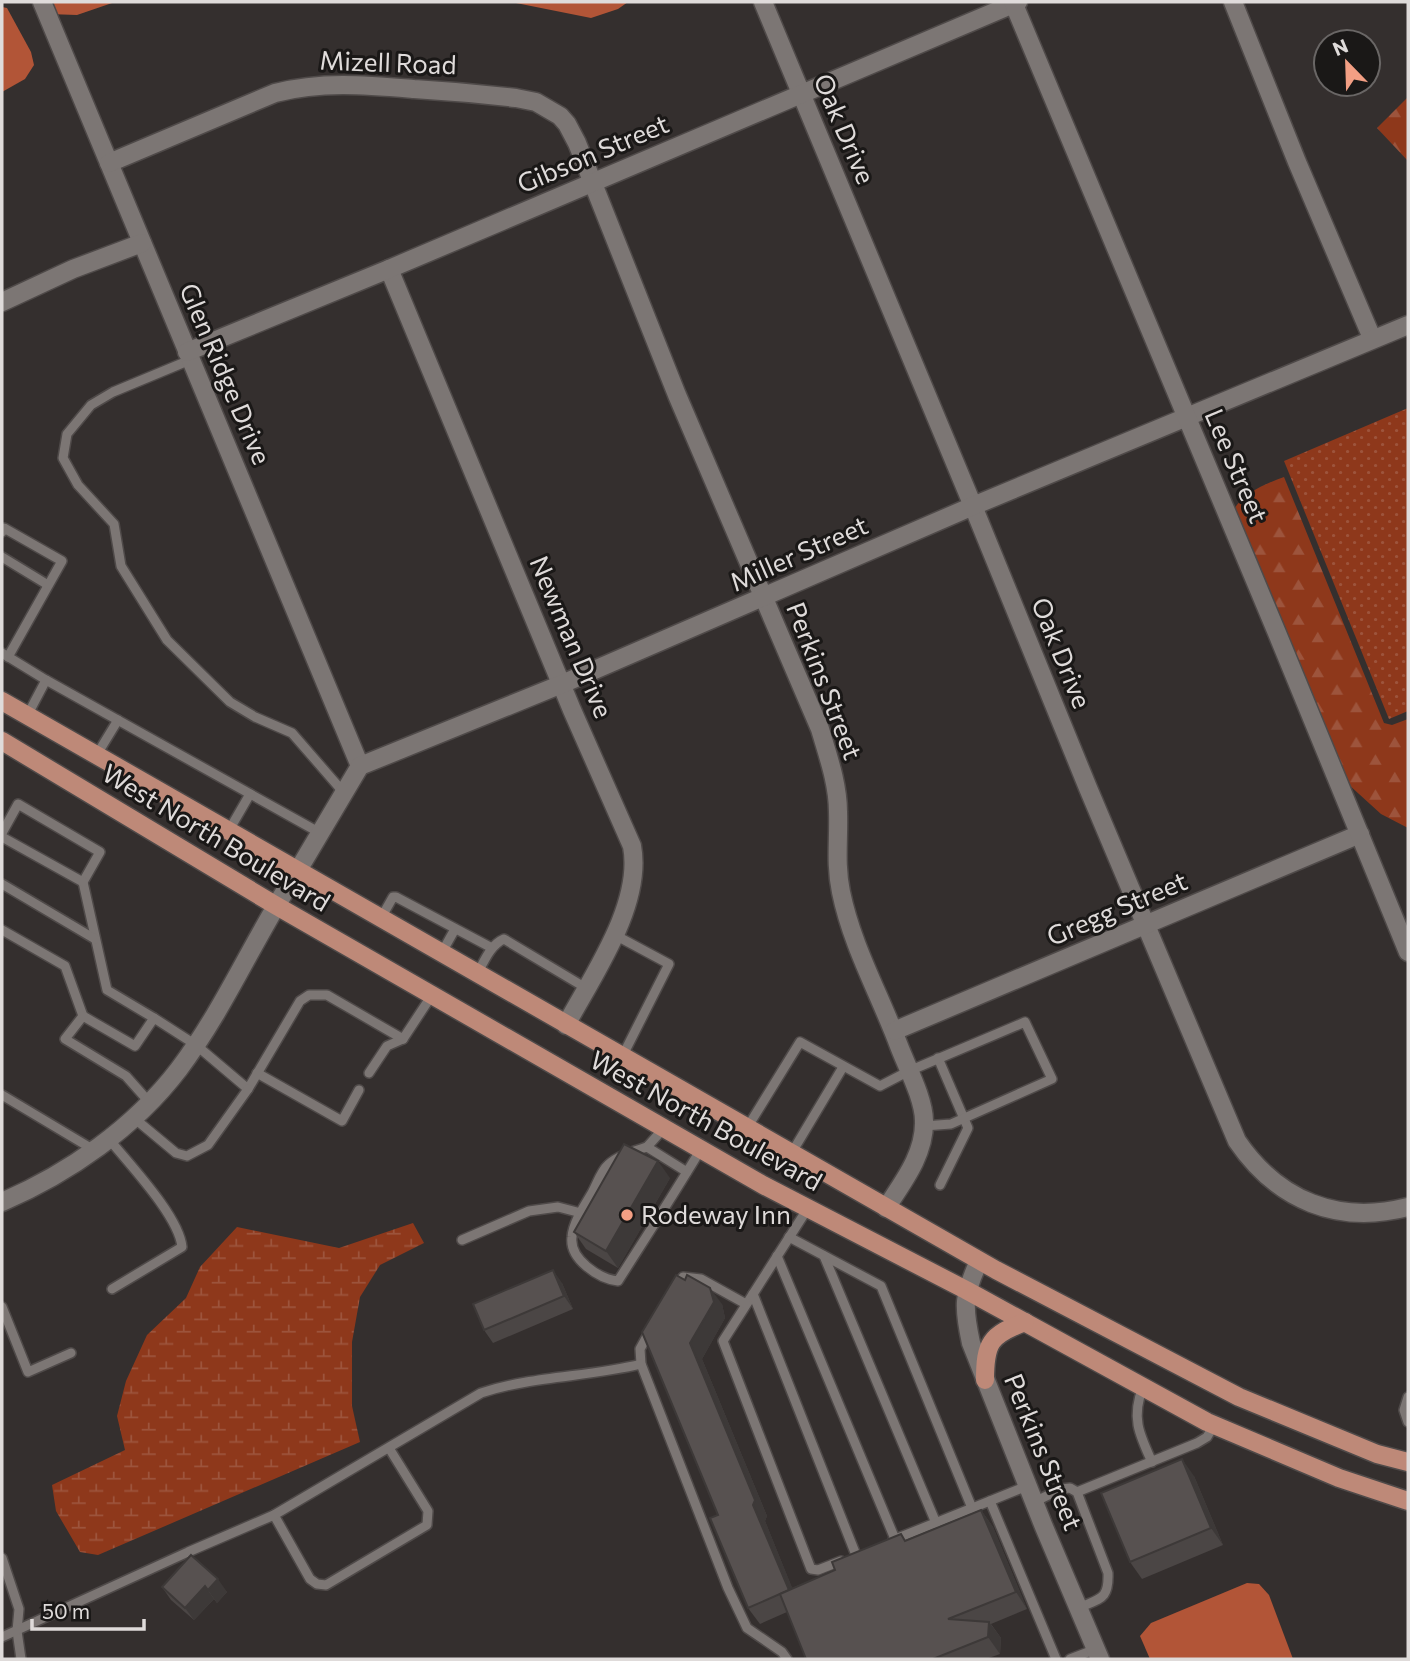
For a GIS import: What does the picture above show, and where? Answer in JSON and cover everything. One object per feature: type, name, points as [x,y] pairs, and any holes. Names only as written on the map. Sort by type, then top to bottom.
[{"type":"main road","name":"West North Boulevard","points":[[2,701],[979,1261],[1239,1397],[1377,1454],[1408,1462]]},
{"type":"main road","name":"West North Boulevard","points":[[3,744],[275,905],[808,1208],[966,1290],[1214,1425],[1339,1478],[1408,1501]]},
{"type":"main road","points":[[985,1380],[987,1350],[995,1336],[1025,1322]]},
{"type":"street","name":"Glen Ridge Drive","points":[[42,2],[360,766]]},
{"type":"street","name":"Oak Drive","points":[[763,2],[1145,926],[1237,1141],[1251,1161],[1284,1189],[1308,1202],[1352,1214],[1373,1214],[1408,1208]]},
{"type":"street","name":"Gibson Street","points":[[188,356],[1015,2]]},
{"type":"street","name":"Lee Street","points":[[1015,2],[1408,952]]},
{"type":"street","points":[[1233,2],[1372,338]]},
{"type":"street","name":"Mizell Road","points":[[109,163],[275,93],[312,86],[369,84],[491,95],[536,102],[550,108],[567,124],[594,181]]},
{"type":"street","name":"Perkins Street","points":[[594,181],[613,236],[677,395],[820,729],[829,757],[838,813],[836,865],[841,894],[853,937],[894,1031],[922,1105],[924,1126],[921,1145],[912,1167],[886,1208]]},
{"type":"street","points":[[2,302],[73,269],[142,243]]},
{"type":"street","name":"Newman Drive","points":[[389,269],[632,846],[634,874],[626,904],[613,935],[566,1025]]},
{"type":"street","name":"Miller Street","points":[[360,766],[562,684],[973,506],[1408,325]]},
{"type":"street","points":[[2,1202],[47,1179],[94,1150],[150,1103],[196,1045],[275,905],[321,834],[360,766]]},
{"type":"street","name":"Gregg Street","points":[[894,1031],[1360,834]]},
{"type":"street","name":"Perkins Street","points":[[979,1261],[966,1290],[965,1316],[971,1343],[1098,1654]]},
{"type":"lane","points":[[188,356],[113,391],[91,405],[67,434],[63,458],[78,485],[114,524],[121,566],[167,640],[230,702],[255,717],[292,733],[345,794]]},
{"type":"lane","points":[[2,532],[4,528],[62,561],[5,655],[321,834]]},
{"type":"lane","points":[[2,557],[48,585]]},
{"type":"lane","points":[[27,716],[46,680]]},
{"type":"lane","points":[[96,756],[118,720]]},
{"type":"lane","points":[[228,832],[250,794]]},
{"type":"lane","points":[[83,882],[2,835],[18,804],[100,852],[83,882],[107,990],[196,1045],[248,1089]]},
{"type":"lane","points":[[2,884],[95,939]]},
{"type":"lane","points":[[380,919],[393,897],[396,897],[492,948]]},
{"type":"lane","points":[[441,954],[455,929]]},
{"type":"lane","points":[[2,930],[65,966],[83,1016],[135,1045],[153,1018]]},
{"type":"lane","points":[[613,935],[669,964],[622,1057]]},
{"type":"lane","points":[[477,974],[492,948],[503,939],[586,988]]},
{"type":"lane","points":[[134,1118],[176,1153],[187,1156],[208,1145],[248,1089],[300,1001],[309,995],[327,995],[403,1039]]},
{"type":"lane","points":[[369,1073],[387,1046],[403,1039],[432,995]]},
{"type":"lane","points":[[83,1016],[65,1039],[126,1076],[150,1103]]},
{"type":"lane","points":[[747,1128],[800,1042],[880,1086],[1025,1022],[1052,1079],[951,1124],[924,1126]]},
{"type":"lane","points":[[938,1059],[964,1118],[967,1132],[940,1185]]},
{"type":"lane","points":[[791,1154],[843,1067]]},
{"type":"lane","points":[[257,1073],[342,1121],[359,1090]]},
{"type":"lane","points":[[2,1095],[94,1150]]},
{"type":"lane","points":[[664,1128],[648,1147],[625,1155],[608,1165],[580,1213],[571,1237],[576,1253],[588,1268],[605,1280],[618,1281],[701,1149]]},
{"type":"lane","points":[[108,1139],[157,1199],[181,1239],[182,1247],[112,1289]]},
{"type":"lane","points":[[648,1147],[687,1172]]},
{"type":"lane","points":[[461,1240],[529,1212],[558,1207],[580,1213]]},
{"type":"lane","points":[[808,1208],[723,1341],[811,1569],[818,1570],[866,1551]]},
{"type":"lane","points":[[789,1237],[881,1286],[972,1508]]},
{"type":"lane","points":[[777,1256],[895,1539]]},
{"type":"lane","points":[[824,1256],[936,1523]]},
{"type":"lane","points":[[668,1300],[684,1276],[701,1279],[746,1304]]},
{"type":"lane","points":[[753,1294],[856,1555]]},
{"type":"lane","points":[[2,1307],[28,1372],[71,1353]]},
{"type":"lane","points":[[654,1325],[640,1349],[641,1364],[728,1588],[747,1628],[782,1652],[787,1659]]},
{"type":"lane","points":[[2,1637],[274,1515],[481,1393],[500,1387],[613,1371],[641,1364]]},
{"type":"lane","points":[[1143,1387],[1137,1402],[1137,1422],[1140,1437],[1152,1462]]},
{"type":"lane","points":[[1408,1397],[1404,1410],[1408,1422]]},
{"type":"lane","points":[[1077,1492],[1197,1443],[1207,1437],[1214,1425]]},
{"type":"lane","points":[[274,1515],[310,1579],[317,1584],[326,1585],[427,1525],[428,1511],[389,1448]]},
{"type":"lane","points":[[886,1543],[989,1501],[1070,1488],[1077,1492],[1108,1573],[1109,1587],[1104,1596],[1079,1608]]},
{"type":"lane","points":[[989,1501],[1056,1659]]},
{"type":"lane","points":[[2,1558],[5,1578],[19,1609],[17,1631],[22,1659]]},
{"type":"lane","points":[[1070,1659],[1098,1654]]},
{"type":"green space","points":[[1408,97],[1408,161],[1377,128]]},
{"type":"green space","points":[[1408,408],[1408,711],[1389,719],[1284,461]]},
{"type":"green space","points":[[1284,477],[1384,723],[1392,725],[1408,719],[1408,828],[1381,814],[1348,784],[1234,509],[1250,493]]},
{"type":"green space","points":[[413,1223],[424,1243],[380,1265],[360,1297],[352,1342],[352,1406],[360,1442],[98,1555],[80,1552],[56,1511],[52,1485],[125,1450],[117,1416],[126,1381],[147,1335],[186,1298],[200,1267],[237,1227],[339,1248]]},
{"type":"shaded area","points":[[49,2],[115,2],[77,15],[48,14]]},
{"type":"shaded area","points":[[511,2],[628,2],[618,9],[591,18]]},
{"type":"shaded area","points":[[2,7],[7,8],[31,52],[34,65],[25,79],[2,92]]},
{"type":"shaded area","points":[[1247,1583],[1259,1584],[1269,1595],[1293,1659],[1150,1659],[1140,1636],[1151,1623]]},
{"type":"building","points":[[624,1144],[658,1161],[606,1251],[574,1232]]},
{"type":"building","points":[[553,1270],[564,1296],[484,1330],[473,1304]]},
{"type":"building","points":[[676,1275],[685,1280],[687,1275],[710,1288],[714,1302],[690,1343],[789,1590],[748,1608],[710,1518],[718,1515],[642,1332]]},
{"type":"building","points":[[1182,1459],[1211,1528],[1130,1562],[1101,1493]]},
{"type":"building","points":[[981,1510],[1016,1592],[948,1619],[989,1622],[988,1637],[933,1659],[806,1659],[780,1594],[835,1570],[832,1562],[901,1534],[905,1541]]},
{"type":"building","points":[[191,1555],[218,1579],[208,1590],[205,1586],[185,1608],[162,1587]]},
{"type":"place","name":"Rodeway Inn","points":[[627,1215]]}]
